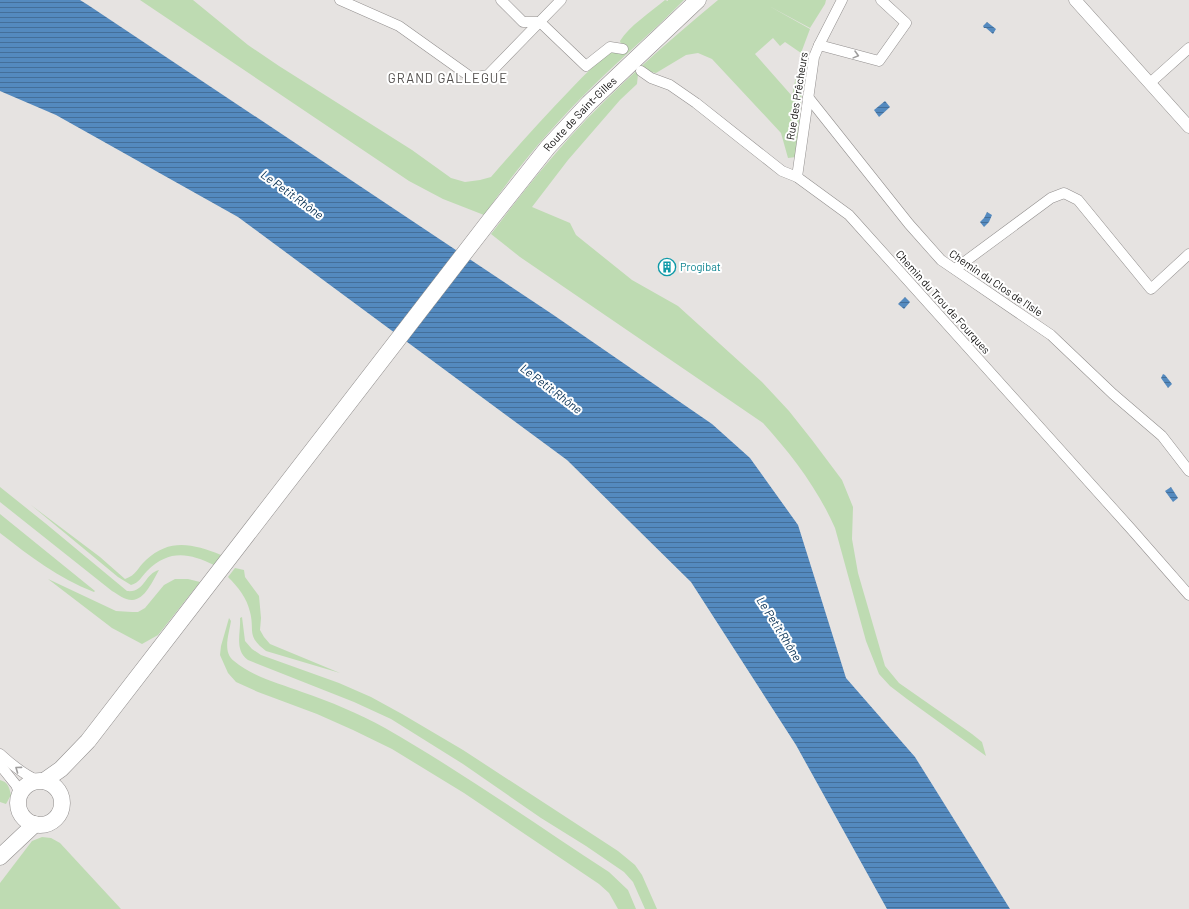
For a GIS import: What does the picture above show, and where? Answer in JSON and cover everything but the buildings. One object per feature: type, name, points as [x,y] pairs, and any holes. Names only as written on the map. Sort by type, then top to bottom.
[{"type":"main road","name":"Route de Saint-Gilles","points":[[88,741],[474,240],[548,147],[589,103],[698,0]]},
{"type":"main road","points":[[42,781],[50,783],[60,792],[63,802],[58,817],[46,825],[35,824],[25,819],[18,808],[20,794],[27,784],[42,781],[61,769],[88,741]]},
{"type":"main road","points":[[60,792],[73,765],[88,741]]},
{"type":"main road","points":[[0,855],[21,814]]},
{"type":"main road","points":[[0,855],[35,824]]},
{"type":"street","points":[[340,0],[399,26],[472,78],[488,75],[561,0]]},
{"type":"street","points":[[501,0],[523,22],[540,22],[586,66],[610,47],[623,49]]},
{"type":"street","name":"Rue des Prêcheurs","points":[[797,177],[814,57],[842,0]]},
{"type":"street","points":[[819,45],[879,61],[906,22],[881,0]]},
{"type":"street","points":[[1075,0],[1189,127]]},
{"type":"street","points":[[1150,83],[1189,48]]},
{"type":"street","name":"Chemin du Trou de Fourques","points":[[641,71],[651,78],[670,85],[696,102],[782,171],[797,177],[849,215],[1122,518],[1189,595]]},
{"type":"street","name":"Chemin du Clos de l'Isle","points":[[808,97],[909,224],[941,260],[1051,335],[1113,394],[1162,436],[1189,471]]},
{"type":"street","points":[[954,269],[1051,198],[1064,193],[1078,200],[1151,289],[1189,254]]},
{"type":"street","points":[[0,754],[15,768],[28,776],[42,781]]},
{"type":"street","points":[[0,765],[16,785],[20,794]]},
{"type":"green space","points":[[140,0],[193,0],[248,45],[279,66],[412,150],[451,178],[465,182],[491,177],[582,77],[621,45],[620,41],[624,35],[641,19],[665,0],[684,0],[604,75],[549,132],[522,164],[484,215],[443,199],[409,181]]},
{"type":"green space","points":[[718,0],[826,0],[810,28],[769,6],[810,29],[801,53],[785,42],[780,46],[773,38],[755,54],[792,96],[796,76],[803,80],[796,157],[788,158],[781,133],[712,59],[698,53],[686,55],[656,73],[646,71],[638,74],[637,84],[620,100],[568,160],[532,207],[570,223],[576,235],[632,280],[678,306],[762,382],[789,411],[842,480],[853,507],[852,539],[858,573],[885,666],[899,683],[982,742],[986,756],[890,686],[879,674],[866,641],[835,528],[821,500],[803,472],[763,423],[520,257],[491,234],[539,173],[587,119],[641,66]]},
{"type":"green space","points":[[0,487],[127,591],[137,589],[150,575],[159,570],[148,589],[141,597],[132,600],[124,598],[112,591],[0,502]]},
{"type":"green space","points":[[31,505],[100,557],[125,579],[135,573],[146,560],[164,548],[182,545],[191,546],[221,555],[214,565],[188,556],[171,556],[155,564],[138,581],[131,585],[118,577]]},
{"type":"green space","points":[[0,514],[95,591],[94,592],[57,574],[34,559],[0,533]]},
{"type":"green space","points":[[235,568],[244,570],[245,577],[259,596],[261,618],[260,630],[270,644],[340,673],[266,651],[260,646],[253,637],[247,602],[239,589],[228,577]]},
{"type":"green space","points":[[48,579],[116,611],[132,612],[138,612],[145,608],[164,585],[175,579],[188,579],[200,582],[158,635],[142,644],[112,628]]},
{"type":"green space","points":[[242,617],[245,641],[252,649],[261,655],[339,683],[371,697],[402,714],[463,750],[618,851],[635,865],[642,875],[657,909],[645,909],[633,882],[624,872],[541,818],[463,764],[391,719],[354,702],[248,660],[241,651],[239,641],[240,618]]},
{"type":"green space","points":[[229,618],[231,621],[227,642],[228,653],[230,657],[241,667],[266,679],[355,713],[414,745],[470,780],[609,872],[628,890],[636,909],[618,909],[609,893],[599,884],[464,793],[392,749],[317,714],[258,692],[236,682],[228,673],[220,655]]},
{"type":"green space","points":[[0,780],[8,785],[10,790],[11,795],[6,804],[0,802]]},
{"type":"green space","points":[[42,837],[51,838],[60,843],[121,909],[0,909],[0,883],[32,841]]},
{"type":"water","name":"Le Petit Rhône","points":[[0,0],[80,0],[552,314],[712,424],[750,458],[798,525],[846,678],[915,757],[1010,909],[887,909],[796,745],[691,582],[567,460],[238,217],[56,115],[0,91]]},
{"type":"water","points":[[987,22],[996,29],[993,34],[983,26]]},
{"type":"water","points":[[885,101],[890,107],[879,117],[874,110]]},
{"type":"water","points":[[987,212],[992,215],[989,222],[984,227],[980,222]]},
{"type":"water","points":[[905,297],[910,302],[904,309],[898,304]]},
{"type":"water","points":[[1163,374],[1172,384],[1168,388],[1161,378]]},
{"type":"water","points":[[1171,487],[1178,498],[1173,502],[1165,491]]},
{"type":"place","name":"Progibat","points":[[667,267]]},
{"type":"district","name":"GRAND GALLEGUE","points":[[448,78]]}]
